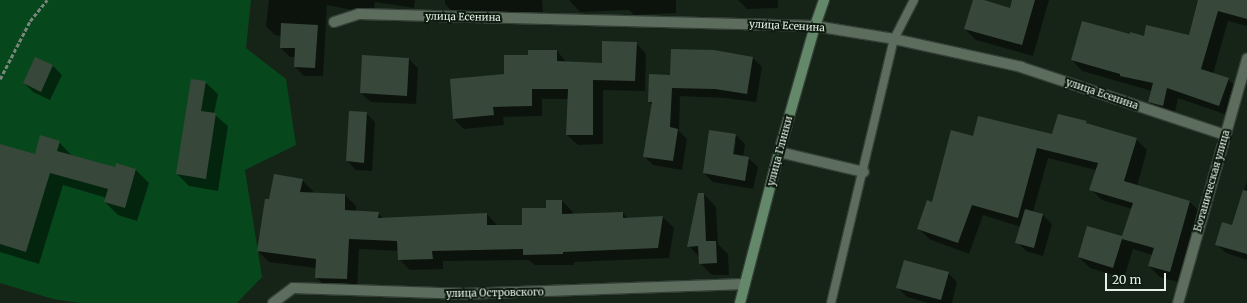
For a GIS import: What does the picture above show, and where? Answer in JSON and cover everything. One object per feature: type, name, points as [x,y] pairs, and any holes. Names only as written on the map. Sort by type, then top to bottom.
[{"type":"main road","name":"улица Глинки","points":[[740,303],[779,152],[815,26],[824,0]]},
{"type":"street","name":"улица Есенина","points":[[334,22],[359,14],[815,26],[894,39],[1021,67],[1225,135]]},
{"type":"street","name":"Ботаническая улица","points":[[1178,303],[1247,59]]},
{"type":"street","points":[[779,152],[864,172]]},
{"type":"street","name":"улица Островского","points":[[273,303],[293,288],[461,294],[745,284]]},
{"type":"lane","points":[[831,303],[864,172],[894,39],[914,0]]},
{"type":"path","points":[[0,79],[30,21],[47,0]]},
{"type":"green space","points":[[0,0],[251,0],[246,48],[286,79],[296,145],[245,170],[262,277],[237,303],[80,303],[53,299],[0,283]]},
{"type":"building","points":[[973,0],[984,0],[1010,8],[1012,0],[1035,0],[1022,45],[964,29]]},
{"type":"building","points":[[1198,0],[1247,0],[1247,19],[1218,11],[1201,69],[1229,78],[1219,106],[1167,88],[1163,106],[1148,102],[1153,83],[1120,76],[1120,74],[1071,60],[1082,21],[1130,34],[1130,32],[1144,36],[1146,25],[1189,35]]},
{"type":"building","points":[[281,23],[318,25],[315,68],[294,67],[295,48],[280,48]]},
{"type":"building","points":[[602,41],[637,42],[635,81],[593,80],[593,135],[566,135],[568,89],[532,89],[532,106],[493,107],[494,115],[453,119],[450,79],[504,74],[504,55],[528,55],[528,50],[557,50],[557,61],[602,63]]},
{"type":"building","points":[[671,49],[714,50],[753,57],[747,94],[715,89],[672,88],[670,127],[678,129],[673,161],[643,157],[652,102],[648,102],[649,74],[670,75]]},
{"type":"building","points":[[362,55],[409,58],[407,96],[360,93]]},
{"type":"building","points":[[35,57],[53,65],[41,92],[23,83]]},
{"type":"building","points":[[191,79],[206,81],[201,111],[216,113],[206,179],[176,174]]},
{"type":"building","points":[[349,111],[367,112],[364,163],[346,161]]},
{"type":"building","points":[[1058,114],[1087,121],[1086,123],[1137,138],[1124,181],[1190,201],[1170,272],[1148,266],[1154,248],[1122,239],[1113,268],[1078,257],[1087,226],[1122,236],[1133,203],[1089,190],[1098,163],[1037,148],[1018,218],[972,205],[958,243],[917,229],[927,200],[932,202],[951,130],[973,136],[978,116],[1052,134]]},
{"type":"building","points":[[709,130],[736,134],[733,154],[749,157],[745,181],[703,173]]},
{"type":"building","points":[[40,135],[60,141],[57,151],[115,167],[116,163],[136,169],[125,208],[104,202],[108,189],[50,173],[26,252],[0,244],[0,144],[35,154]]},
{"type":"building","points":[[274,174],[303,179],[300,192],[345,194],[345,210],[379,212],[378,218],[487,213],[487,225],[522,225],[522,208],[546,208],[546,200],[562,200],[562,214],[623,212],[623,218],[663,216],[658,248],[523,255],[523,249],[432,251],[433,259],[398,260],[397,241],[349,239],[347,279],[315,278],[316,259],[257,251],[265,199],[269,199]]},
{"type":"building","points":[[1243,190],[1247,191],[1247,254],[1215,245],[1222,222],[1232,225]]},
{"type":"building","points":[[698,193],[704,193],[706,241],[716,241],[717,263],[699,264],[698,246],[687,247]]},
{"type":"building","points":[[1025,209],[1043,214],[1034,248],[1015,243]]},
{"type":"building","points":[[904,260],[949,272],[941,300],[896,288]]}]
